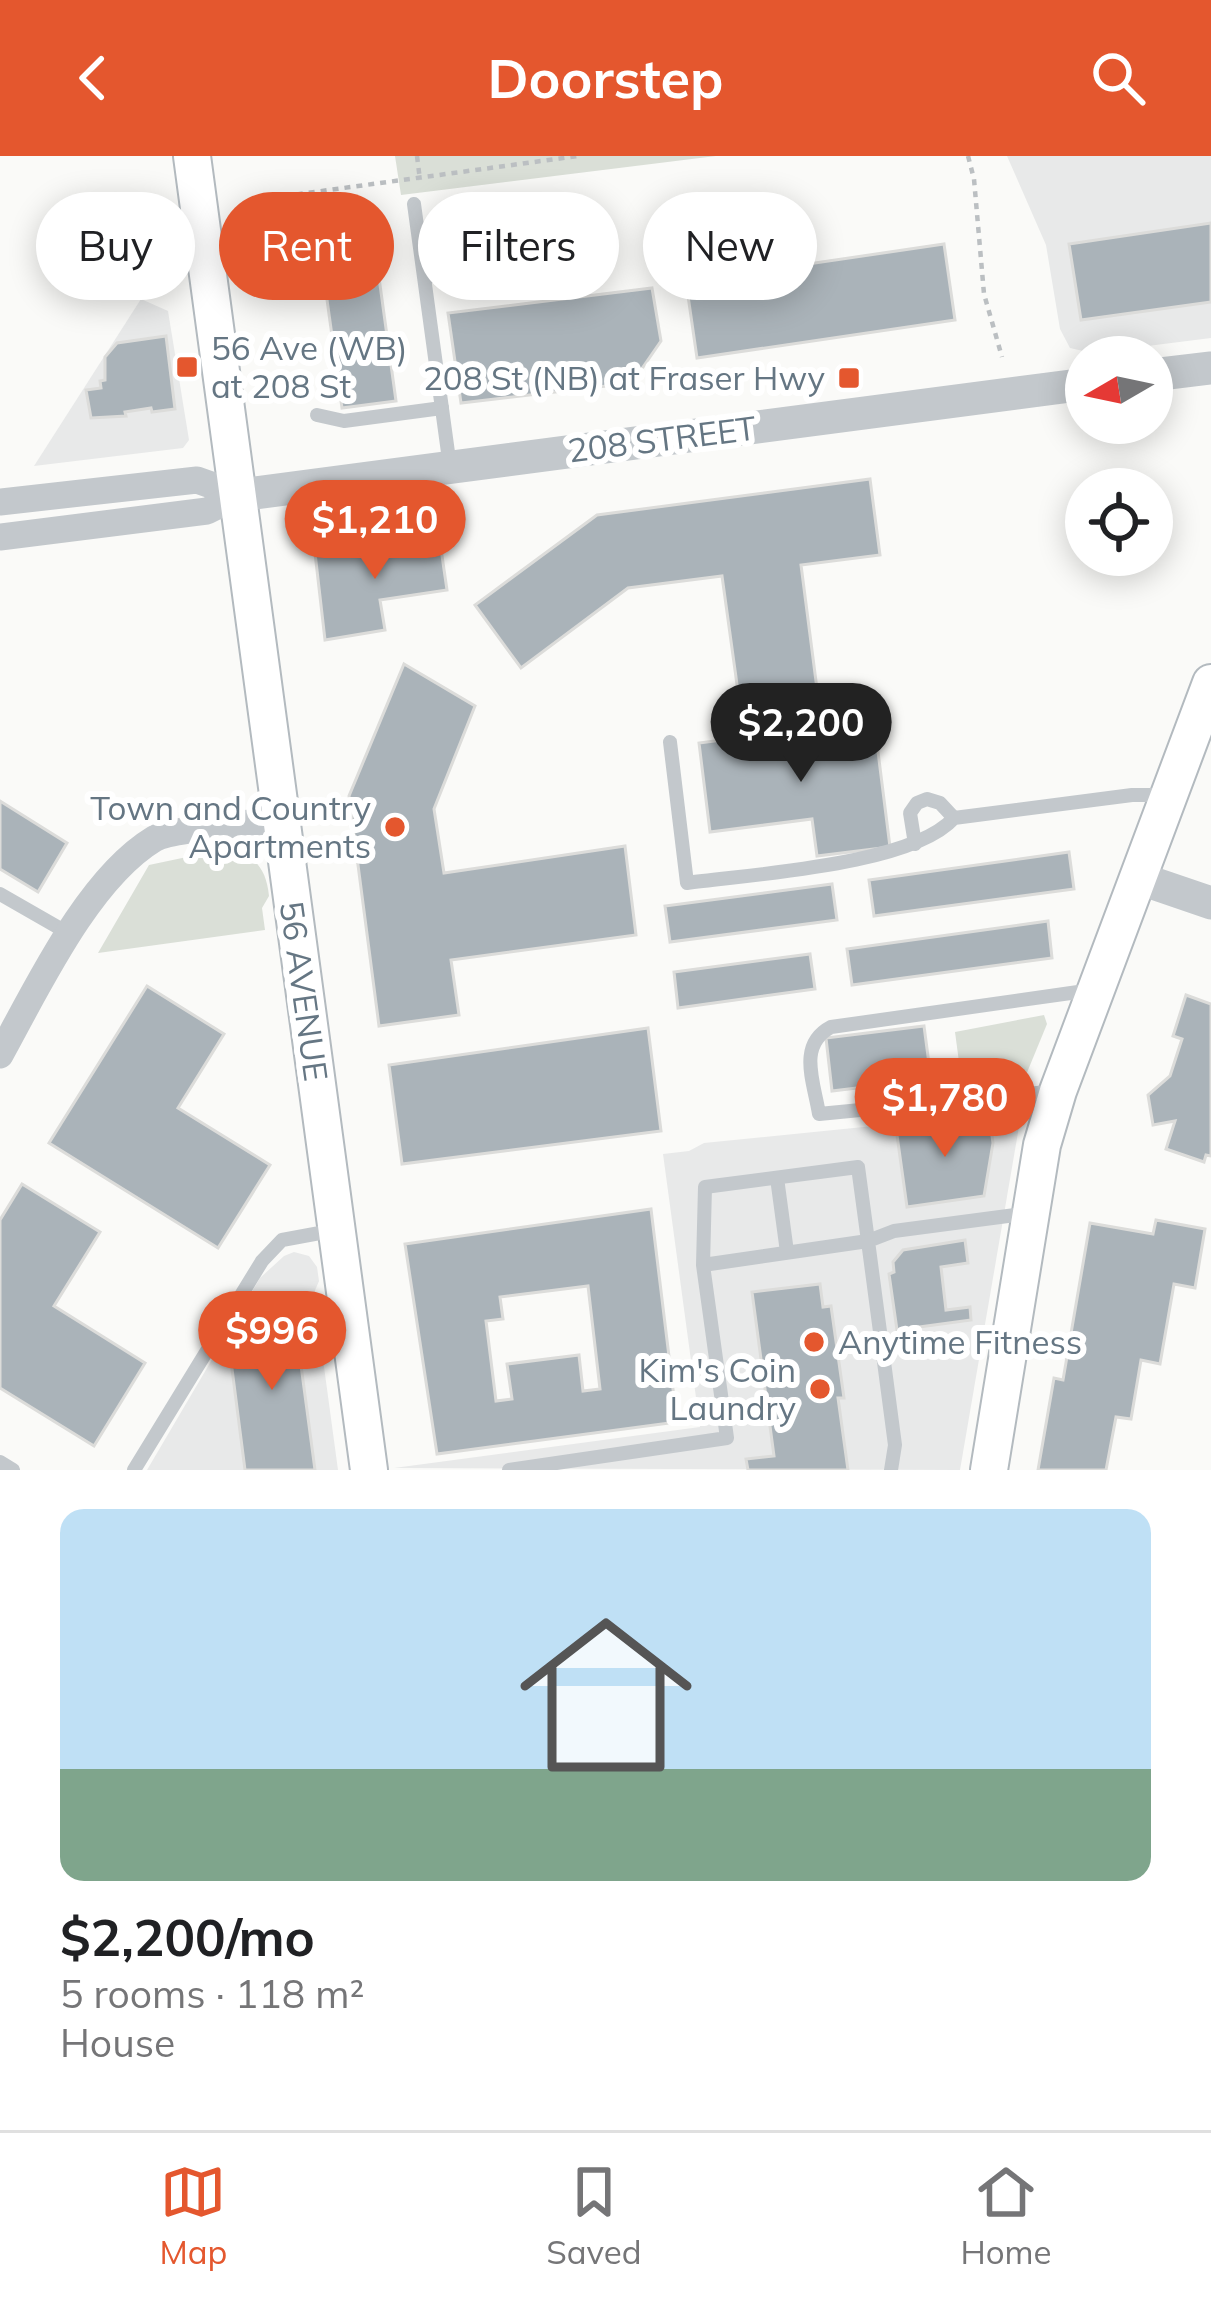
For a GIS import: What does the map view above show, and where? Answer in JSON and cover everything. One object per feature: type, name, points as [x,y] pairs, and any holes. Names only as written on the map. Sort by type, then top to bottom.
[{"type":"main road","name":"56 AVENUE","points":[[192,156],[369,1470]]},
{"type":"main road","points":[[989,1470],[1042,1145],[1211,683]]},
{"type":"street","points":[[1173,373],[1211,368]]},
{"type":"street","name":"208 STREET","points":[[0,537],[207,512],[238,495],[1065,387]]},
{"type":"street","name":"208 STREET","points":[[0,502],[197,480],[238,495]]},
{"type":"street","points":[[0,1054],[68,933],[114,875],[157,836],[281,820]]},
{"type":"street","points":[[1138,878],[1211,903]]},
{"type":"lane","points":[[414,204],[418,233]]},
{"type":"lane","points":[[427,300],[450,467]]},
{"type":"lane","points":[[316,415],[344,421],[442,408]]},
{"type":"lane","points":[[670,742],[687,883],[900,851],[940,834],[954,818],[1132,795],[1170,795]]},
{"type":"lane","points":[[915,844],[910,812],[917,803],[927,799],[940,803],[954,818]]},
{"type":"lane","points":[[0,894],[68,933]]},
{"type":"lane","points":[[1058,1091],[819,1114],[809,1048],[817,1034],[830,1027],[1097,989]]},
{"type":"lane","points":[[509,1470],[727,1438],[703,1265],[705,1187],[858,1167],[896,1445],[891,1470]]},
{"type":"lane","points":[[777,1178],[787,1252]]},
{"type":"lane","points":[[703,1265],[1030,1213]]},
{"type":"lane","points":[[134,1470],[262,1261],[282,1240],[336,1230]]},
{"type":"lane","points":[[0,1462],[14,1470]]},
{"type":"path","points":[[417,156],[420,180]]},
{"type":"path","points":[[319,192],[578,156]]},
{"type":"path","points":[[968,156],[984,294],[1002,357]]},
{"type":"shaded area","points":[[395,156],[716,156],[418,192],[401,195]]},
{"type":"shaded area","points":[[1007,156],[1211,156],[1211,338],[1173,343],[1173,336],[1065,338],[1046,245]]},
{"type":"shaded area","points":[[140,300],[168,311],[189,440],[183,448],[34,466]]},
{"type":"shaded area","points":[[220,850],[240,853],[260,868],[269,896],[262,908],[265,930],[98,953],[149,865]]},
{"type":"shaded area","points":[[1044,1015],[1047,1024],[1026,1075],[961,1077],[955,1032]]},
{"type":"shaded area","points":[[1002,1113],[1021,1115],[960,1470],[394,1468],[700,1427],[663,1154],[689,1151],[704,1143]]},
{"type":"shaded area","points":[[294,1252],[309,1256],[317,1267],[314,1293],[338,1470],[147,1470],[260,1278]]},
{"type":"building","points":[[1211,223],[1211,302],[1081,320],[1069,244]]},
{"type":"building","points":[[944,244],[955,320],[697,358],[689,300],[817,300],[817,263]]},
{"type":"building","points":[[643,289],[643,300],[654,300],[661,341],[632,383],[461,403],[448,313],[554,300],[619,300],[619,292]]},
{"type":"building","points":[[327,300],[382,300],[396,401],[342,408]]},
{"type":"building","points":[[166,336],[175,409],[91,418],[86,390],[101,388],[105,357],[117,343]]},
{"type":"building","points":[[870,479],[880,555],[801,565],[817,689],[739,699],[722,576],[628,588],[521,668],[475,605],[597,515]]},
{"type":"building","points":[[439,535],[447,590],[380,600],[385,630],[325,640],[315,553]]},
{"type":"building","name":"Town and Country Apartments","points":[[404,664],[475,706],[434,809],[444,873],[625,846],[636,935],[451,960],[459,1015],[379,1026],[349,796]]},
{"type":"building","points":[[874,720],[890,847],[817,856],[812,819],[710,832],[699,743]]},
{"type":"building","points":[[0,801],[67,843],[38,892],[0,869]]},
{"type":"building","points":[[1069,852],[1074,889],[874,916],[869,880]]},
{"type":"building","points":[[832,884],[837,920],[670,942],[665,906]]},
{"type":"building","points":[[1048,921],[1052,958],[852,985],[847,949]]},
{"type":"building","points":[[810,954],[815,989],[678,1008],[674,972]]},
{"type":"building","points":[[147,986],[224,1034],[178,1108],[270,1165],[218,1248],[49,1143]]},
{"type":"building","points":[[1186,995],[1211,1004],[1211,1156],[1206,1155],[1204,1162],[1166,1149],[1175,1121],[1153,1125],[1148,1095],[1170,1076],[1182,1039],[1173,1036]]},
{"type":"building","points":[[924,1026],[931,1079],[832,1091],[826,1038]]},
{"type":"building","points":[[648,1028],[661,1131],[402,1164],[389,1065]]},
{"type":"building","points":[[989,1115],[993,1143],[984,1196],[907,1207],[896,1128]]},
{"type":"building","points":[[22,1184],[100,1232],[54,1306],[145,1363],[94,1446],[0,1388],[0,1220]]},
{"type":"building","points":[[651,1209],[677,1422],[437,1454],[405,1244]],"holes":[[[588,1286],[600,1389],[583,1391],[579,1355],[507,1364],[512,1399],[496,1401],[486,1321],[503,1319],[500,1297]]]},
{"type":"building","points":[[1156,1220],[1205,1229],[1195,1288],[1174,1284],[1160,1364],[1141,1360],[1131,1419],[1116,1417],[1106,1470],[1038,1470],[1054,1378],[1063,1380],[1090,1223],[1153,1234]]},
{"type":"building","points":[[965,1240],[968,1263],[941,1267],[946,1310],[970,1307],[971,1320],[897,1330],[889,1274],[894,1272],[893,1262],[903,1250]]},
{"type":"building","points":[[820,1284],[823,1307],[831,1306],[848,1470],[748,1470],[746,1459],[774,1456],[752,1292]]},
{"type":"building","points":[[292,1298],[315,1470],[245,1470],[231,1361],[263,1302]]},
{"type":"place","name":"56 Ave (WB) at 208 St","points":[[187,367]]},
{"type":"place","name":"208 St (NB) at Fraser Hwy","points":[[849,378]]},
{"type":"place","name":"Town and Country Apartments","points":[[395,827]]},
{"type":"place","name":"Anytime Fitness","points":[[814,1342]]},
{"type":"place","name":"Kim's Coin Laundry","points":[[820,1389]]}]
